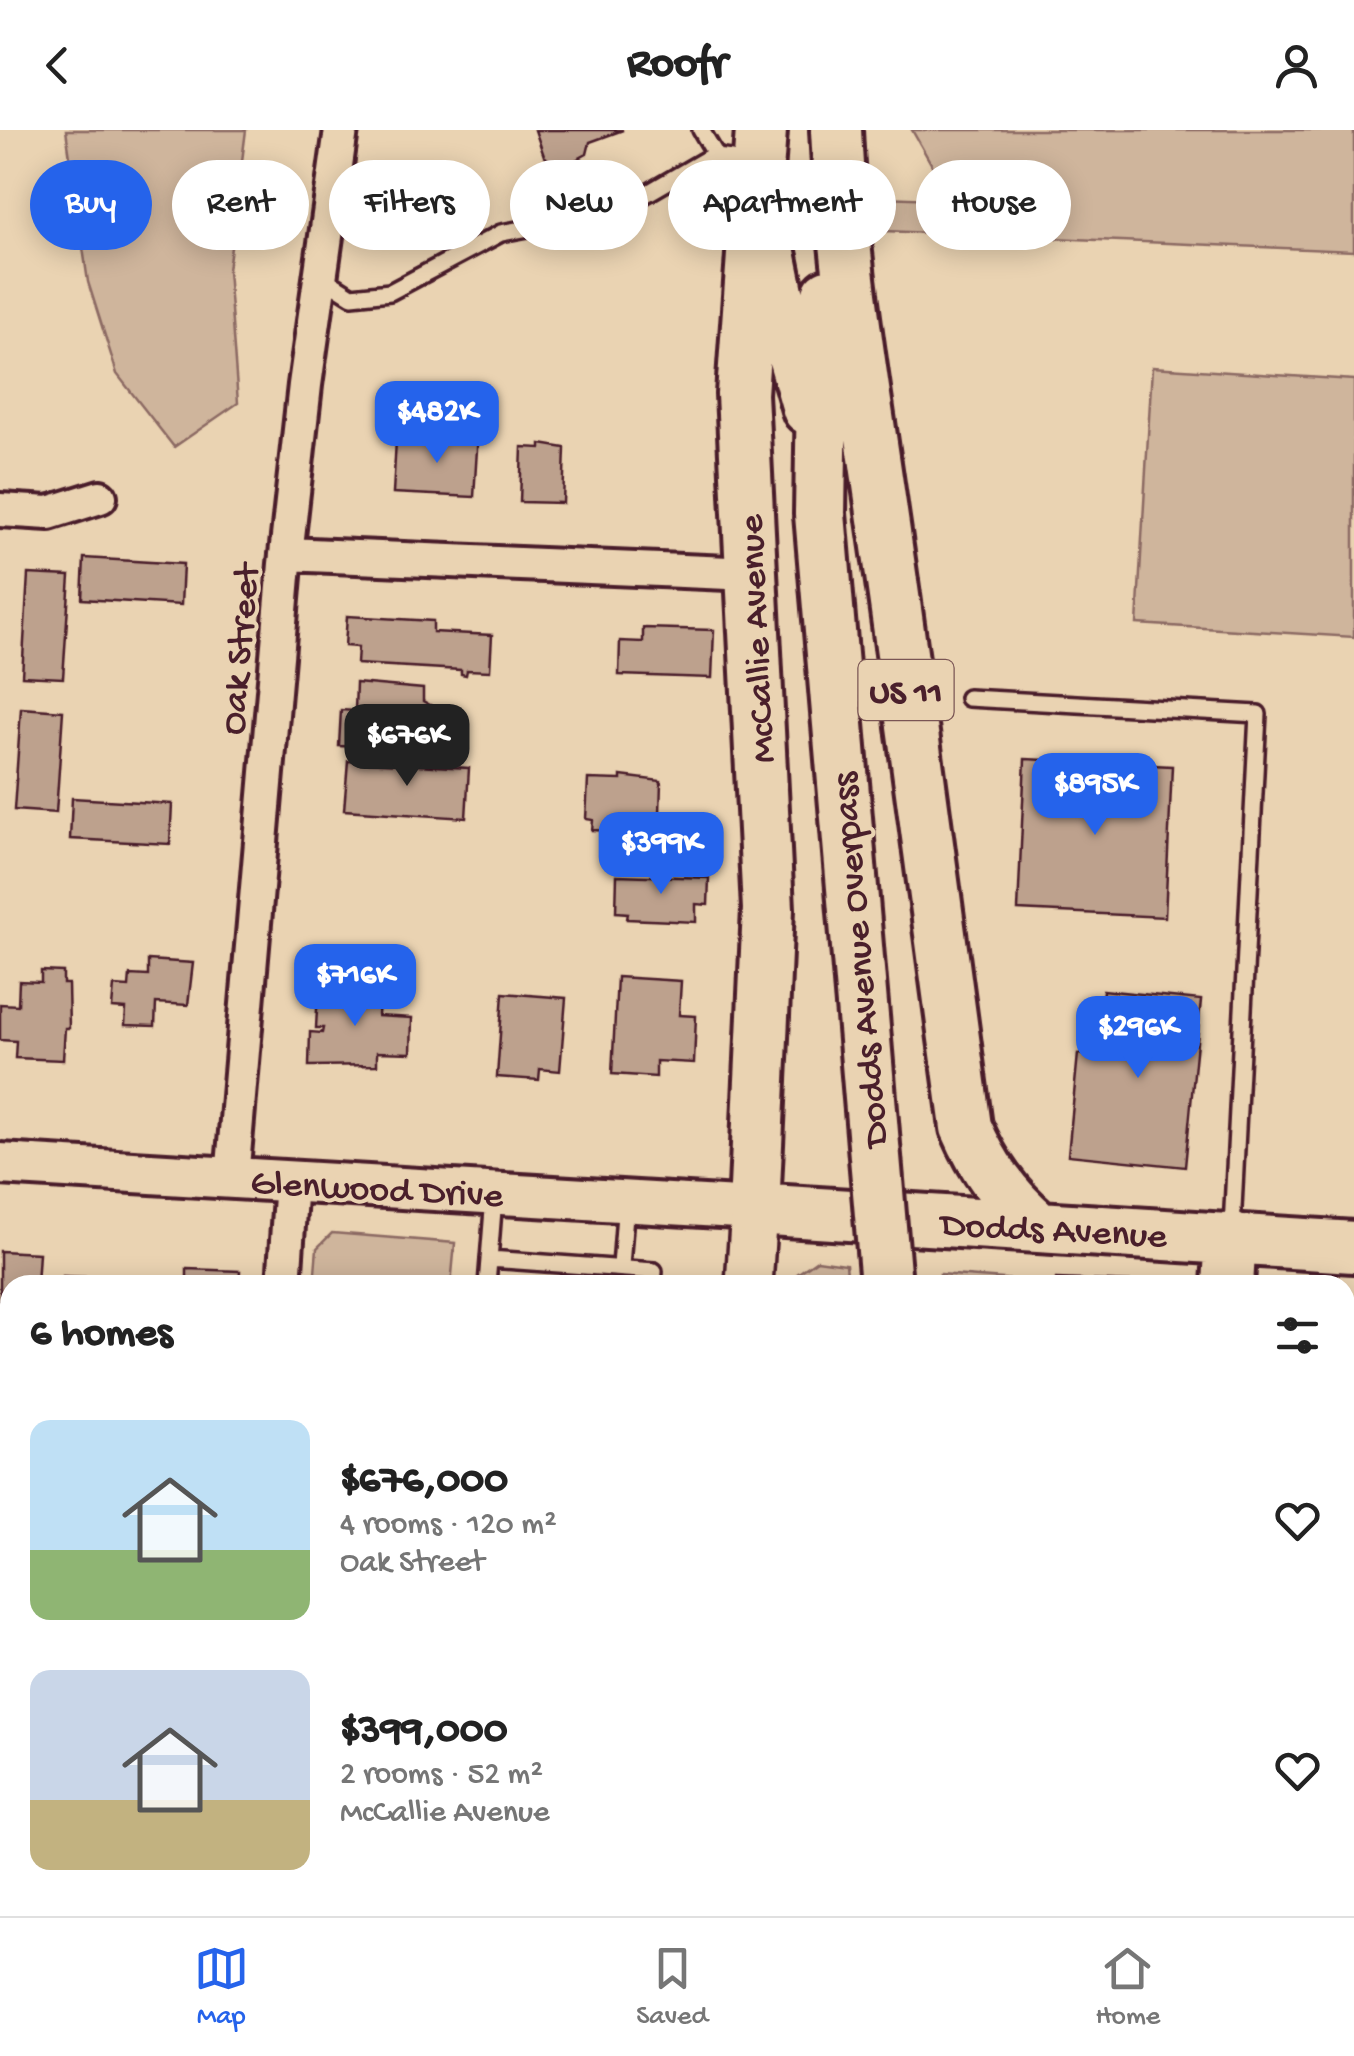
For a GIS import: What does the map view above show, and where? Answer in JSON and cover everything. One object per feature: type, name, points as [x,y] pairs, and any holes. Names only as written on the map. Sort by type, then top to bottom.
[{"type":"main road","name":"Dodds Avenue Overpass","points":[[820,514],[833,130]]},
{"type":"main road","name":"US 11","points":[[833,130],[862,392],[882,508],[966,1126],[992,1177],[1038,1226]]},
{"type":"main road","name":"Dodds Avenue Overpass","points":[[746,149],[812,430],[885,1275]]},
{"type":"main road","name":"McCallie Avenue","points":[[746,149],[742,394],[768,909],[754,1209]]},
{"type":"main road","name":"Dodds Avenue","points":[[754,1209],[1038,1226],[1230,1261],[1354,1247]]},
{"type":"main road","points":[[750,1275],[754,1209]]},
{"type":"street","name":"Oak Street","points":[[232,1178],[286,554],[341,130]]},
{"type":"street","points":[[0,510],[49,513],[100,497]]},
{"type":"street","points":[[286,554],[752,574]]},
{"type":"street","name":"Glenwood Drive","points":[[0,1164],[754,1209]]},
{"type":"street","points":[[285,1275],[291,1181]]},
{"type":"lane","points":[[701,130],[746,149]]},
{"type":"lane","points":[[321,277],[352,296],[390,292],[501,233],[615,212],[746,149]]},
{"type":"lane","points":[[968,698],[1258,714],[1230,1261]]},
{"type":"lane","points":[[488,1275],[494,1194]]},
{"type":"lane","points":[[621,1266],[626,1201]]},
{"type":"lane","points":[[489,1259],[540,1268],[590,1270],[621,1266],[654,1271],[654,1275]]},
{"type":"shaded area","points":[[66,130],[246,130],[242,160],[172,160],[172,250],[231,250],[228,270],[238,403],[174,447],[117,374],[88,282],[83,250],[152,250],[152,160],[70,160]]},
{"type":"shaded area","points":[[912,130],[1354,130],[1354,251],[1071,239],[1071,160],[929,160]]},
{"type":"shaded area","points":[[896,197],[916,198],[916,232],[896,231]]},
{"type":"shaded area","points":[[1152,367],[1354,380],[1354,637],[1137,624]]},
{"type":"shaded area","points":[[332,1233],[455,1243],[452,1275],[315,1275],[317,1248]]},
{"type":"shaded area","points":[[817,1260],[846,1264],[847,1275],[797,1275]]},
{"type":"building","points":[[535,130],[623,130],[590,142],[587,154],[576,160],[549,160],[544,156]]},
{"type":"building","points":[[447,431],[478,433],[474,497],[393,493],[396,440],[446,440]]},
{"type":"building","points":[[541,444],[565,448],[563,503],[520,502],[522,447],[541,448]]},
{"type":"building","points":[[84,558],[183,564],[181,605],[82,599]]},
{"type":"building","points":[[28,574],[70,576],[63,678],[22,676]]},
{"type":"building","points":[[347,616],[433,621],[433,632],[492,635],[490,671],[467,670],[466,675],[461,670],[357,664],[358,647],[345,646]]},
{"type":"building","points":[[643,628],[714,630],[712,678],[619,675],[620,641],[643,642]]},
{"type":"building","points":[[356,683],[423,689],[423,701],[437,709],[435,751],[339,746],[341,710],[355,711]]},
{"type":"building","points":[[21,708],[63,711],[56,813],[14,810]]},
{"type":"building","points":[[1025,759],[1172,766],[1165,917],[1018,910]]},
{"type":"building","points":[[348,761],[469,768],[466,818],[344,810]]},
{"type":"building","points":[[621,776],[661,781],[660,814],[654,814],[653,833],[592,830],[593,820],[586,819],[588,779],[621,780]]},
{"type":"building","points":[[72,798],[172,804],[170,844],[70,839]]},
{"type":"building","points":[[617,875],[709,878],[708,905],[696,904],[696,922],[627,919],[628,913],[616,912]]},
{"type":"building","points":[[148,960],[193,963],[188,1005],[156,1003],[155,1026],[125,1025],[126,1009],[112,1008],[114,986],[129,987],[130,975],[148,976]]},
{"type":"building","points":[[41,971],[63,972],[63,984],[68,984],[69,1028],[65,1028],[63,1060],[15,1058],[16,1041],[0,1040],[0,1004],[18,1005],[19,981],[41,982]]},
{"type":"building","points":[[617,977],[681,981],[679,1015],[696,1016],[694,1063],[656,1061],[656,1077],[612,1074]]},
{"type":"building","points":[[326,983],[365,984],[365,999],[379,999],[378,1016],[412,1018],[411,1053],[377,1052],[377,1065],[309,1066],[310,1032],[322,1033],[323,1028],[316,1028],[318,990],[326,990]]},
{"type":"building","points":[[1103,990],[1201,1000],[1185,1167],[1068,1155],[1078,1054],[1096,1056]]},
{"type":"building","points":[[503,993],[566,998],[560,1071],[540,1069],[539,1080],[497,1077]]},
{"type":"building","points":[[0,1251],[39,1253],[38,1275],[0,1275]]},
{"type":"building","points":[[187,1269],[240,1271],[240,1275],[187,1275]]}]
